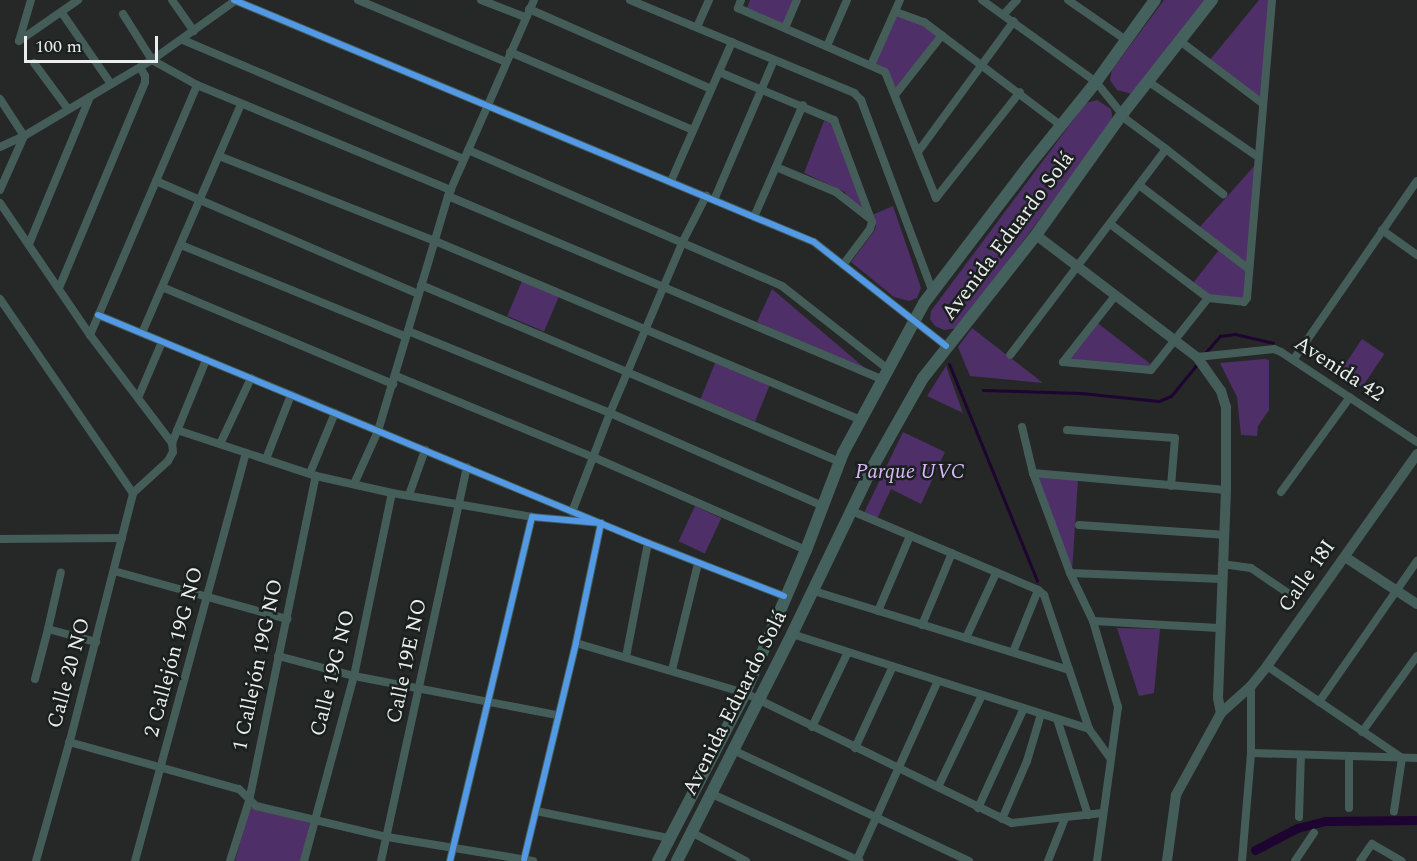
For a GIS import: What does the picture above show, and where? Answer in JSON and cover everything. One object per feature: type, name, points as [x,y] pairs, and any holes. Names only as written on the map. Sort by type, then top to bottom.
[{"type":"main road","name":"Avenida Eduardo Solá","points":[[677,861],[814,591],[872,468],[918,388],[946,346],[966,325],[1035,235],[1123,112],[1212,0]]},
{"type":"main road","name":"Avenida Eduardo Solá","points":[[658,861],[745,693],[784,596],[806,550],[840,462],[860,420],[932,290],[1096,82],[1152,1]]},
{"type":"street","points":[[31,0],[19,41],[65,6],[78,0]]},
{"type":"street","points":[[172,0],[194,31]]},
{"type":"street","points":[[0,147],[24,136],[152,60],[183,40],[235,0],[486,107],[814,242],[946,346]]},
{"type":"street","points":[[358,0],[506,62]]},
{"type":"street","points":[[481,0],[525,17]]},
{"type":"street","points":[[354,484],[378,431],[449,193],[534,0]]},
{"type":"street","points":[[630,0],[854,93],[861,100],[932,290]]},
{"type":"street","points":[[697,27],[709,0]]},
{"type":"street","points":[[741,0],[738,8],[885,72],[937,198],[1020,92]]},
{"type":"street","points":[[785,28],[797,0]]},
{"type":"street","points":[[827,46],[847,0]]},
{"type":"street","points":[[871,65],[900,0]]},
{"type":"street","points":[[982,0],[1096,82],[1123,112],[1127,120],[1223,194]]},
{"type":"street","points":[[1004,14],[1017,0]]},
{"type":"street","points":[[1068,0],[1126,40]]},
{"type":"street","points":[[1110,224],[1208,298],[1247,300],[1272,0]]},
{"type":"street","points":[[65,6],[111,84]]},
{"type":"street","points":[[529,9],[711,89]]},
{"type":"street","points":[[896,12],[920,20],[942,35],[1020,92],[1060,125]]},
{"type":"street","points":[[123,14],[152,60],[197,85],[665,286],[885,374]]},
{"type":"street","points":[[918,152],[1014,21]]},
{"type":"street","points":[[895,94],[942,35]]},
{"type":"street","points":[[183,40],[683,241],[782,286],[885,374]]},
{"type":"street","points":[[1180,41],[1262,103]]},
{"type":"street","points":[[670,181],[732,42]]},
{"type":"street","points":[[510,52],[693,130]]},
{"type":"street","points":[[572,512],[627,372],[647,331],[683,241],[710,198],[774,60]]},
{"type":"street","points":[[34,63],[68,109]]},
{"type":"street","points":[[59,288],[145,82],[145,76],[140,67]]},
{"type":"street","points":[[718,72],[803,105],[834,120],[869,218],[870,229],[843,265]]},
{"type":"street","points":[[1149,82],[1258,157]]},
{"type":"street","points":[[90,335],[197,85]]},
{"type":"street","points":[[29,244],[90,98]]},
{"type":"street","points":[[0,99],[24,136]]},
{"type":"street","points":[[142,333],[241,104]]},
{"type":"street","points":[[754,217],[803,105]]},
{"type":"street","points":[[0,190],[24,136]]},
{"type":"street","points":[[1010,355],[1166,149]]},
{"type":"street","points":[[219,156],[435,242],[860,420]]},
{"type":"street","points":[[776,167],[836,192],[869,218]]},
{"type":"street","points":[[156,181],[200,201],[627,372],[840,462]]},
{"type":"street","points":[[1294,359],[1417,181]]},
{"type":"street","points":[[1139,185],[1249,269]]},
{"type":"street","points":[[0,203],[90,335],[172,443]]},
{"type":"street","points":[[1382,230],[1417,255]]},
{"type":"street","points":[[1035,235],[1197,357],[1221,391],[1226,407],[1226,490],[1219,628],[1218,698],[1221,712],[1176,795],[1167,861]]},
{"type":"street","points":[[181,245],[610,414],[823,506]]},
{"type":"street","points":[[162,287],[593,457],[806,550]]},
{"type":"street","points":[[1114,296],[1064,362],[1151,370],[1208,298]]},
{"type":"street","points":[[0,300],[133,493],[168,462],[173,452],[172,443],[206,360]]},
{"type":"street","points":[[98,315],[572,512],[784,596]]},
{"type":"street","points":[[138,398],[162,342]]},
{"type":"street","name":"Avenida 42","points":[[1197,357],[1274,349],[1294,359],[1417,442]]},
{"type":"street","points":[[220,444],[251,378]]},
{"type":"street","points":[[266,459],[291,395]]},
{"type":"street","points":[[1281,492],[1350,397]]},
{"type":"street","name":"1 Callejón 19G NO","points":[[230,861],[249,801],[313,474],[335,413]]},
{"type":"street","points":[[1022,427],[1033,473],[1070,573],[1093,621],[1118,707],[1097,861]]},
{"type":"street","points":[[177,430],[313,474],[392,493],[532,517],[601,523]]},
{"type":"street","points":[[1067,430],[1175,438],[1171,486]]},
{"type":"street","points":[[409,495],[425,450]]},
{"type":"street","name":"2 Callejón 19G NO","points":[[135,861],[246,453]]},
{"type":"street","name":"Calle 18I","points":[[1221,712],[1251,686],[1268,666],[1417,454]]},
{"type":"street","name":"Calle 19E NO","points":[[381,861],[467,467]]},
{"type":"street","points":[[1033,473],[1226,490]]},
{"type":"street","name":"Calle 20 NO","points":[[36,861],[96,642],[133,493]]},
{"type":"street","name":"Calle 19G NO","points":[[304,861],[354,676],[392,493]]},
{"type":"street","points":[[852,511],[1038,590],[1048,601],[1089,729],[1111,759]]},
{"type":"street","points":[[450,861],[532,517]]},
{"type":"street","points":[[69,742],[239,789],[256,806],[314,821],[496,858],[529,860],[536,812],[557,715],[576,643],[601,523]]},
{"type":"street","points":[[1078,525],[1224,535]]},
{"type":"street","points":[[878,611],[910,536]]},
{"type":"street","points":[[0,539],[123,538]]},
{"type":"street","points":[[626,657],[648,543]]},
{"type":"street","points":[[922,625],[952,554]]},
{"type":"street","points":[[1345,557],[1417,604]]},
{"type":"street","points":[[1319,702],[1417,561]]},
{"type":"street","points":[[672,670],[698,563]]},
{"type":"street","points":[[1222,564],[1251,568],[1292,596]]},
{"type":"street","points":[[114,571],[286,619]]},
{"type":"street","points":[[35,679],[61,572]]},
{"type":"street","points":[[966,638],[996,573]]},
{"type":"street","points":[[1070,573],[1221,579]]},
{"type":"street","points":[[1013,652],[1038,590]]},
{"type":"street","points":[[814,591],[1069,670]]},
{"type":"street","points":[[1093,621],[1219,628]]},
{"type":"street","points":[[48,629],[96,642]]},
{"type":"street","points":[[792,634],[1089,729]]},
{"type":"street","points":[[576,643],[745,693],[1012,823],[1102,813]]},
{"type":"street","points":[[812,727],[848,652]]},
{"type":"street","points":[[278,656],[354,676],[557,715]]},
{"type":"street","points":[[1362,732],[1417,656]]},
{"type":"street","points":[[855,748],[893,666]]},
{"type":"street","points":[[1268,666],[1402,758]]},
{"type":"street","points":[[712,794],[858,860],[938,681]]},
{"type":"street","points":[[1242,861],[1251,753],[1251,686]]},
{"type":"street","points":[[938,787],[982,695]]},
{"type":"street","points":[[978,808],[1024,708]]},
{"type":"street","points":[[1002,819],[1027,761],[1041,714]]},
{"type":"street","points":[[1057,719],[1088,815]]},
{"type":"street","points":[[733,750],[969,861]]},
{"type":"street","points":[[1251,753],[1416,757]]},
{"type":"street","points":[[1299,817],[1301,755]]},
{"type":"street","points":[[1349,756],[1349,808]]},
{"type":"street","points":[[1394,811],[1402,758]]},
{"type":"street","points":[[536,812],[669,838]]},
{"type":"street","points":[[1048,861],[1065,818]]},
{"type":"street","points":[[691,832],[746,861]]},
{"type":"street","points":[[1295,861],[1314,833]]},
{"type":"street","points":[[1360,861],[1372,844],[1401,861]]},
{"type":"green space","points":[[750,0],[794,0],[784,24],[747,8]]},
{"type":"green space","points":[[1164,0],[1207,0],[1132,94],[1117,90],[1110,80],[1112,70]]},
{"type":"green space","points":[[1259,0],[1270,0],[1260,101],[1209,61]]},
{"type":"green space","points":[[896,15],[922,24],[937,35],[896,90],[875,64]]},
{"type":"green space","points":[[1097,100],[1111,109],[1113,121],[958,328],[944,330],[935,326],[930,319],[931,311],[1086,103]]},
{"type":"green space","points":[[824,121],[833,123],[864,209],[848,199],[845,192],[804,173]]},
{"type":"green space","points":[[1256,164],[1245,300],[1209,295],[1193,283],[1222,246],[1198,229]]},
{"type":"green space","points":[[893,206],[921,288],[917,298],[909,301],[894,297],[851,262],[875,230],[876,225],[872,215]]},
{"type":"green space","points":[[522,281],[559,297],[544,332],[507,316]]},
{"type":"green space","points":[[772,289],[866,369],[757,322]]},
{"type":"green space","points":[[1095,321],[1153,366],[1151,369],[1065,360]]},
{"type":"green space","points":[[972,328],[1043,383],[970,376],[958,347]]},
{"type":"green space","points":[[1362,339],[1384,354],[1362,387],[1340,372]]},
{"type":"green space","points":[[1269,360],[1269,410],[1258,426],[1257,436],[1241,435],[1237,397],[1220,363]]},
{"type":"green space","points":[[715,363],[770,385],[755,421],[700,399]]},
{"type":"green space","points":[[946,366],[963,413],[927,396]]},
{"type":"green space","name":"Parque UVC","points":[[903,432],[945,452],[921,504],[891,489],[877,519],[864,513]]},
{"type":"green space","points":[[1038,476],[1078,480],[1072,571]]},
{"type":"green space","points":[[695,506],[721,518],[705,554],[679,541]]},
{"type":"green space","points":[[1117,628],[1160,629],[1154,693],[1139,696]]},
{"type":"green space","points":[[250,807],[310,823],[301,861],[235,861]]},
{"type":"waterway","points":[[1205,353],[1220,336],[1235,334],[1273,343]]},
{"type":"waterway","points":[[983,390],[1081,393],[1159,401],[1171,396],[1198,363]]},
{"type":"waterway","points":[[949,364],[1037,581]]},
{"type":"waterway","points":[[1255,850],[1297,828],[1326,821],[1417,820]]},
{"type":"cycle path","points":[[234,0],[814,242],[946,346]]},
{"type":"cycle path","points":[[98,315],[648,543],[784,596]]},
{"type":"cycle path","points":[[450,861],[532,517],[601,523],[576,643],[524,859]]}]
